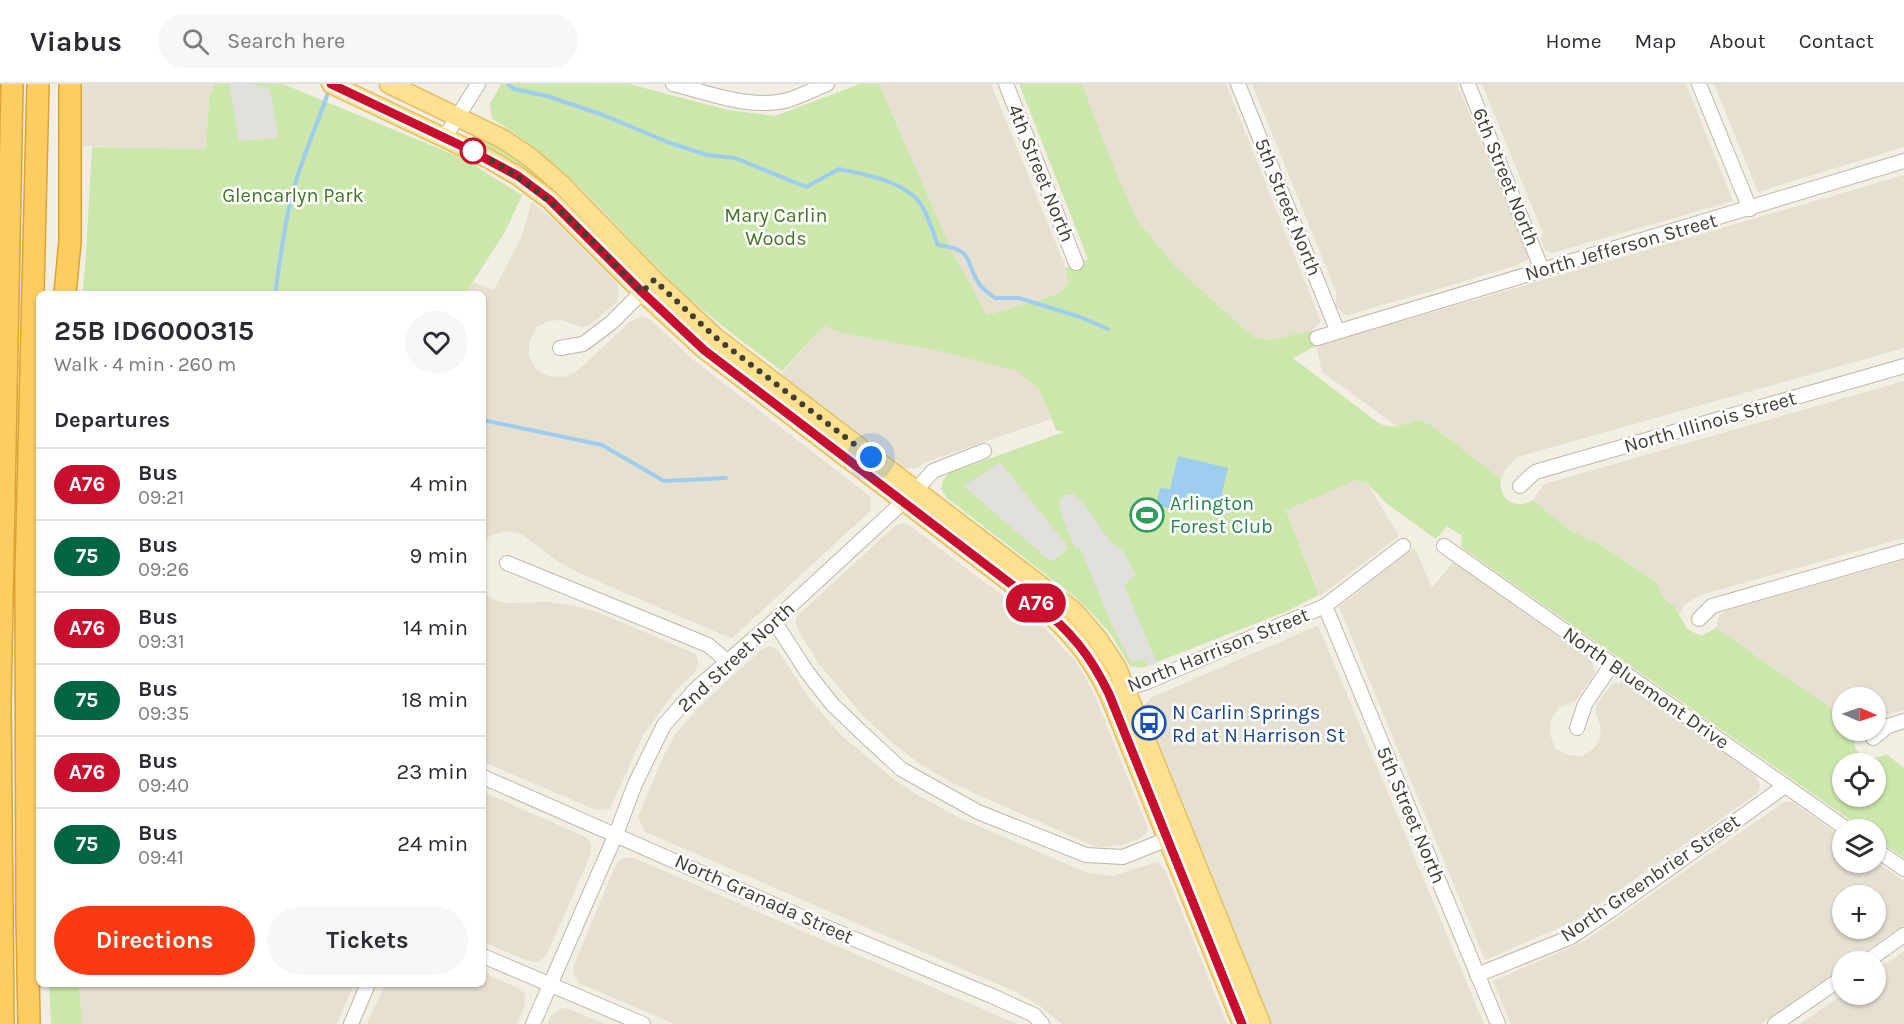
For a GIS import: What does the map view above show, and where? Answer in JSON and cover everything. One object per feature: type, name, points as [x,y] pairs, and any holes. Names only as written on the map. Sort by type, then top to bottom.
[{"type":"highway","points":[[3,1024],[0,704],[12,84]]},
{"type":"highway","points":[[29,1024],[33,912],[27,828],[26,576],[38,84]]},
{"type":"highway","points":[[65,291],[70,241],[70,84]]},
{"type":"highway","points":[[26,576],[36,484]]},
{"type":"highway","points":[[0,545],[2,576]]},
{"type":"main road","points":[[332,84],[445,137],[518,176],[550,200],[648,286]]},
{"type":"main road","points":[[389,84],[503,139],[531,158],[562,185],[704,350],[909,496],[1061,624],[1118,691],[1176,836],[1242,1024]]},
{"type":"main road","points":[[1176,836],[1261,1024]]},
{"type":"street","points":[[445,137],[478,84]]},
{"type":"street","points":[[673,84],[758,103],[788,100],[827,84]]},
{"type":"street","name":"4th Street North","points":[[1006,84],[1076,262]]},
{"type":"street","name":"5th Street North","points":[[1238,84],[1337,330]]},
{"type":"street","name":"6th Street North","points":[[1468,84],[1542,270]]},
{"type":"street","points":[[1699,84],[1750,209]]},
{"type":"street","name":"North Jefferson Street","points":[[1317,338],[1337,330],[1750,209],[1904,161]]},
{"type":"street","points":[[560,348],[583,344],[611,323],[648,286]]},
{"type":"street","name":"North Illinois Street","points":[[1520,486],[1535,472],[1904,366]]},
{"type":"street","points":[[909,496],[933,471],[984,451]]},
{"type":"street","name":"2nd Street North","points":[[533,1024],[616,834],[635,784],[664,725],[696,689],[774,621],[909,496]]},
{"type":"street","points":[[1326,606],[1403,546]]},
{"type":"street","name":"North Bluemont Drive","points":[[1444,546],[1832,819]]},
{"type":"street","points":[[1699,619],[1712,606],[1904,551]]},
{"type":"street","points":[[507,563],[708,645],[727,661]]},
{"type":"street","name":"5th Street North","points":[[1326,606],[1498,1024]]},
{"type":"street","name":"North Harrison Street","points":[[1118,691],[1147,682],[1326,606]]},
{"type":"street","points":[[774,621],[807,672],[832,704],[859,730],[901,769],[978,812],[1086,855],[1123,857],[1176,836]]},
{"type":"street","points":[[1577,728],[1585,704],[1612,664]]},
{"type":"street","points":[[1886,728],[1904,721]]},
{"type":"street","name":"North Granada Street","points":[[486,778],[811,921],[992,996],[1034,1015],[1042,1024]]},
{"type":"street","name":"North Greenbrier Street","points":[[1477,975],[1571,937],[1785,786]]},
{"type":"street","points":[[1886,857],[1904,869]]},
{"type":"street","points":[[1881,951],[1904,935]]},
{"type":"street","points":[[486,957],[643,1024]]},
{"type":"street","points":[[1775,1024],[1832,985]]},
{"type":"street","points":[[351,1024],[367,987]]},
{"type":"shaded area","points":[[81,84],[215,84],[209,98],[206,149],[81,146]]},
{"type":"shaded area","points":[[229,84],[253,84],[270,89],[278,138],[239,141]]},
{"type":"shaded area","points":[[879,84],[991,84],[1066,268],[1068,284],[1059,294],[987,315],[952,251]]},
{"type":"shaded area","points":[[1082,84],[1226,84],[1321,322],[1312,330],[1271,340],[1253,337],[1176,267],[1137,220]]},
{"type":"shaded area","points":[[1252,84],[1457,84],[1522,240],[1527,245],[1528,259],[1517,265],[1458,283],[1348,315],[1344,314],[1336,306],[1336,292]]},
{"type":"shaded area","points":[[1482,84],[1686,84],[1733,201],[1552,253],[1546,251],[1541,241],[1542,231]]},
{"type":"shaded area","points":[[1714,84],[1904,84],[1904,147],[1758,192]]},
{"type":"shaded area","points":[[1904,175],[1904,348],[1517,457],[1506,469],[1501,479],[1431,425],[1419,420],[1398,427],[1322,372],[1316,346]]},
{"type":"shaded area","points":[[532,202],[555,221],[611,277],[618,285],[619,292],[617,302],[590,325],[582,327],[561,320],[549,321],[537,327],[529,342],[529,356],[536,369],[548,376],[564,377],[575,373],[631,321],[642,316],[650,319],[691,358],[871,497],[871,510],[732,638],[581,574],[559,562],[521,534],[507,531],[486,538],[486,291],[467,291],[473,282],[494,290],[520,240]]},
{"type":"shaded area","points":[[824,326],[842,333],[943,352],[1018,371],[1039,389],[1051,419],[926,462],[916,468],[904,469],[786,381],[782,373]]},
{"type":"shaded area","points":[[1904,381],[1904,538],[1701,595],[1685,604],[1680,614],[1675,607],[1601,545],[1568,529],[1533,500],[1544,484]]},
{"type":"shaded area","points":[[1000,462],[1069,548],[1051,562],[964,486]]},
{"type":"shaded area","points":[[1357,480],[1367,483],[1399,536],[1320,596],[1286,509]]},
{"type":"shaded area","points":[[1074,494],[1109,540],[1124,552],[1136,575],[1124,585],[1157,663],[1147,667],[1144,659],[1131,662],[1111,623],[1080,548],[1075,548],[1062,516],[1059,501],[1065,495]]},
{"type":"shaded area","points":[[902,523],[909,525],[1043,626],[1075,661],[1092,689],[1147,826],[1147,832],[1139,839],[1122,845],[1094,846],[954,784],[920,764],[895,745],[864,717],[819,664],[798,630],[795,621],[798,615],[895,526]]},
{"type":"shaded area","points":[[1415,548],[1432,588],[1453,562],[1592,661],[1595,673],[1575,701],[1559,708],[1551,719],[1550,734],[1555,748],[1568,755],[1582,756],[1592,750],[1599,741],[1601,728],[1596,713],[1597,704],[1612,684],[1623,682],[1755,775],[1760,785],[1758,793],[1575,921],[1485,960],[1339,607]]},
{"type":"shaded area","points":[[1904,560],[1904,710],[1886,715],[1886,687],[1832,687],[1832,709],[1716,628],[1719,616],[1725,611]]},
{"type":"shaded area","points":[[486,595],[505,603],[548,602],[600,613],[696,654],[699,664],[694,673],[676,690],[643,735],[610,809],[596,810],[486,763]]},
{"type":"shaded area","points":[[1317,626],[1484,1024],[1272,1024],[1144,705],[1152,697]]},
{"type":"shaded area","points":[[770,646],[777,649],[812,702],[842,736],[891,777],[917,795],[960,818],[1085,872],[1112,876],[1158,862],[1165,870],[1227,1024],[1062,1024],[1040,1006],[1016,992],[645,832],[638,817],[674,736],[700,706],[762,649]]},
{"type":"shaded area","points":[[486,793],[586,837],[591,844],[591,854],[546,956],[538,962],[526,960],[486,943]]},
{"type":"shaded area","points":[[1784,802],[1792,802],[1832,830],[1832,873],[1886,873],[1886,869],[1904,881],[1904,925],[1886,937],[1886,885],[1832,885],[1832,939],[1883,939],[1866,951],[1832,951],[1832,975],[1761,1024],[1511,1024],[1493,981],[1583,942]]},
{"type":"shaded area","points":[[623,858],[634,858],[1017,1024],[674,1024],[579,983],[574,976],[573,967],[616,864]]},
{"type":"shaded area","points":[[1904,951],[1904,1024],[1800,1024],[1832,1002],[1832,1005],[1886,1005],[1886,963]]},
{"type":"shaded area","points":[[486,973],[518,988],[525,994],[525,1005],[517,1024],[367,1024],[384,987],[486,987]]},
{"type":"shaded area","points":[[79,987],[353,987],[337,1024],[82,1024]]},
{"type":"shaded area","points":[[567,1008],[604,1024],[548,1024],[551,1016],[559,1009]]},
{"type":"green space","name":"Glencarlyn Park","points":[[215,84],[283,84],[462,158],[522,195],[505,232],[467,291],[82,291],[92,147],[206,149],[209,98]]},
{"type":"green space","name":"Mary Carlin Woods","points":[[501,84],[629,84],[728,110],[775,116],[860,84],[879,84],[952,251],[987,315],[1059,294],[1068,284],[1066,268],[1088,259],[1019,84],[1082,84],[1137,220],[1176,267],[1253,337],[1271,340],[1312,330],[1316,346],[1293,358],[1377,422],[1393,426],[1419,420],[1431,425],[1501,479],[1502,492],[1509,501],[1520,504],[1533,500],[1568,529],[1601,545],[1656,582],[1664,599],[1675,607],[1687,629],[1701,636],[1716,628],[1832,709],[1832,741],[1855,741],[1859,753],[1832,753],[1832,807],[1886,807],[1886,754],[1904,768],[1904,858],[1886,846],[1886,819],[1849,819],[1465,550],[1461,545],[1462,536],[1447,526],[1436,539],[1387,504],[1367,483],[1357,480],[1286,510],[1319,595],[1285,612],[1142,668],[1130,666],[1110,633],[1081,602],[947,498],[941,489],[943,480],[949,473],[1064,432],[1056,430],[1039,389],[1017,371],[943,352],[841,333],[824,326],[782,371],[678,288],[568,176],[545,156],[492,119],[490,104]]},
{"type":"green space","points":[[478,133],[509,151],[543,178],[588,221],[585,223],[473,142],[472,136]]},
{"type":"green space","points":[[49,987],[79,987],[82,1024],[51,1024]]},
{"type":"water","points":[[1178,456],[1228,468],[1220,501],[1187,493],[1182,511],[1156,505],[1160,488],[1170,489]]},
{"type":"waterway","points":[[508,84],[514,89],[547,96],[603,115],[670,143],[707,155],[735,158],[806,187],[839,169],[885,180],[907,191],[915,198],[922,206],[938,245],[964,253],[980,285],[995,298],[1019,298],[1080,317],[1108,329]]},
{"type":"waterway","points":[[275,291],[292,194],[329,90]]},
{"type":"waterway","points":[[486,421],[602,445],[664,481],[726,478]]},
{"type":"bus line","name":"A76","points":[[331,84],[489,159],[518,176],[550,200],[704,350],[1036,603],[1075,638],[1088,655],[1109,694],[1242,1024]]},
{"type":"place","name":"Arlington Forest Club","points":[[1147,515]]},
{"type":"place","name":"N Carlin Springs Rd at N Harrison St","points":[[1149,723]]},
{"type":"route","points":[[473,151],[518,176],[550,200],[642,292],[654,280],[715,337],[871,457]]}]
